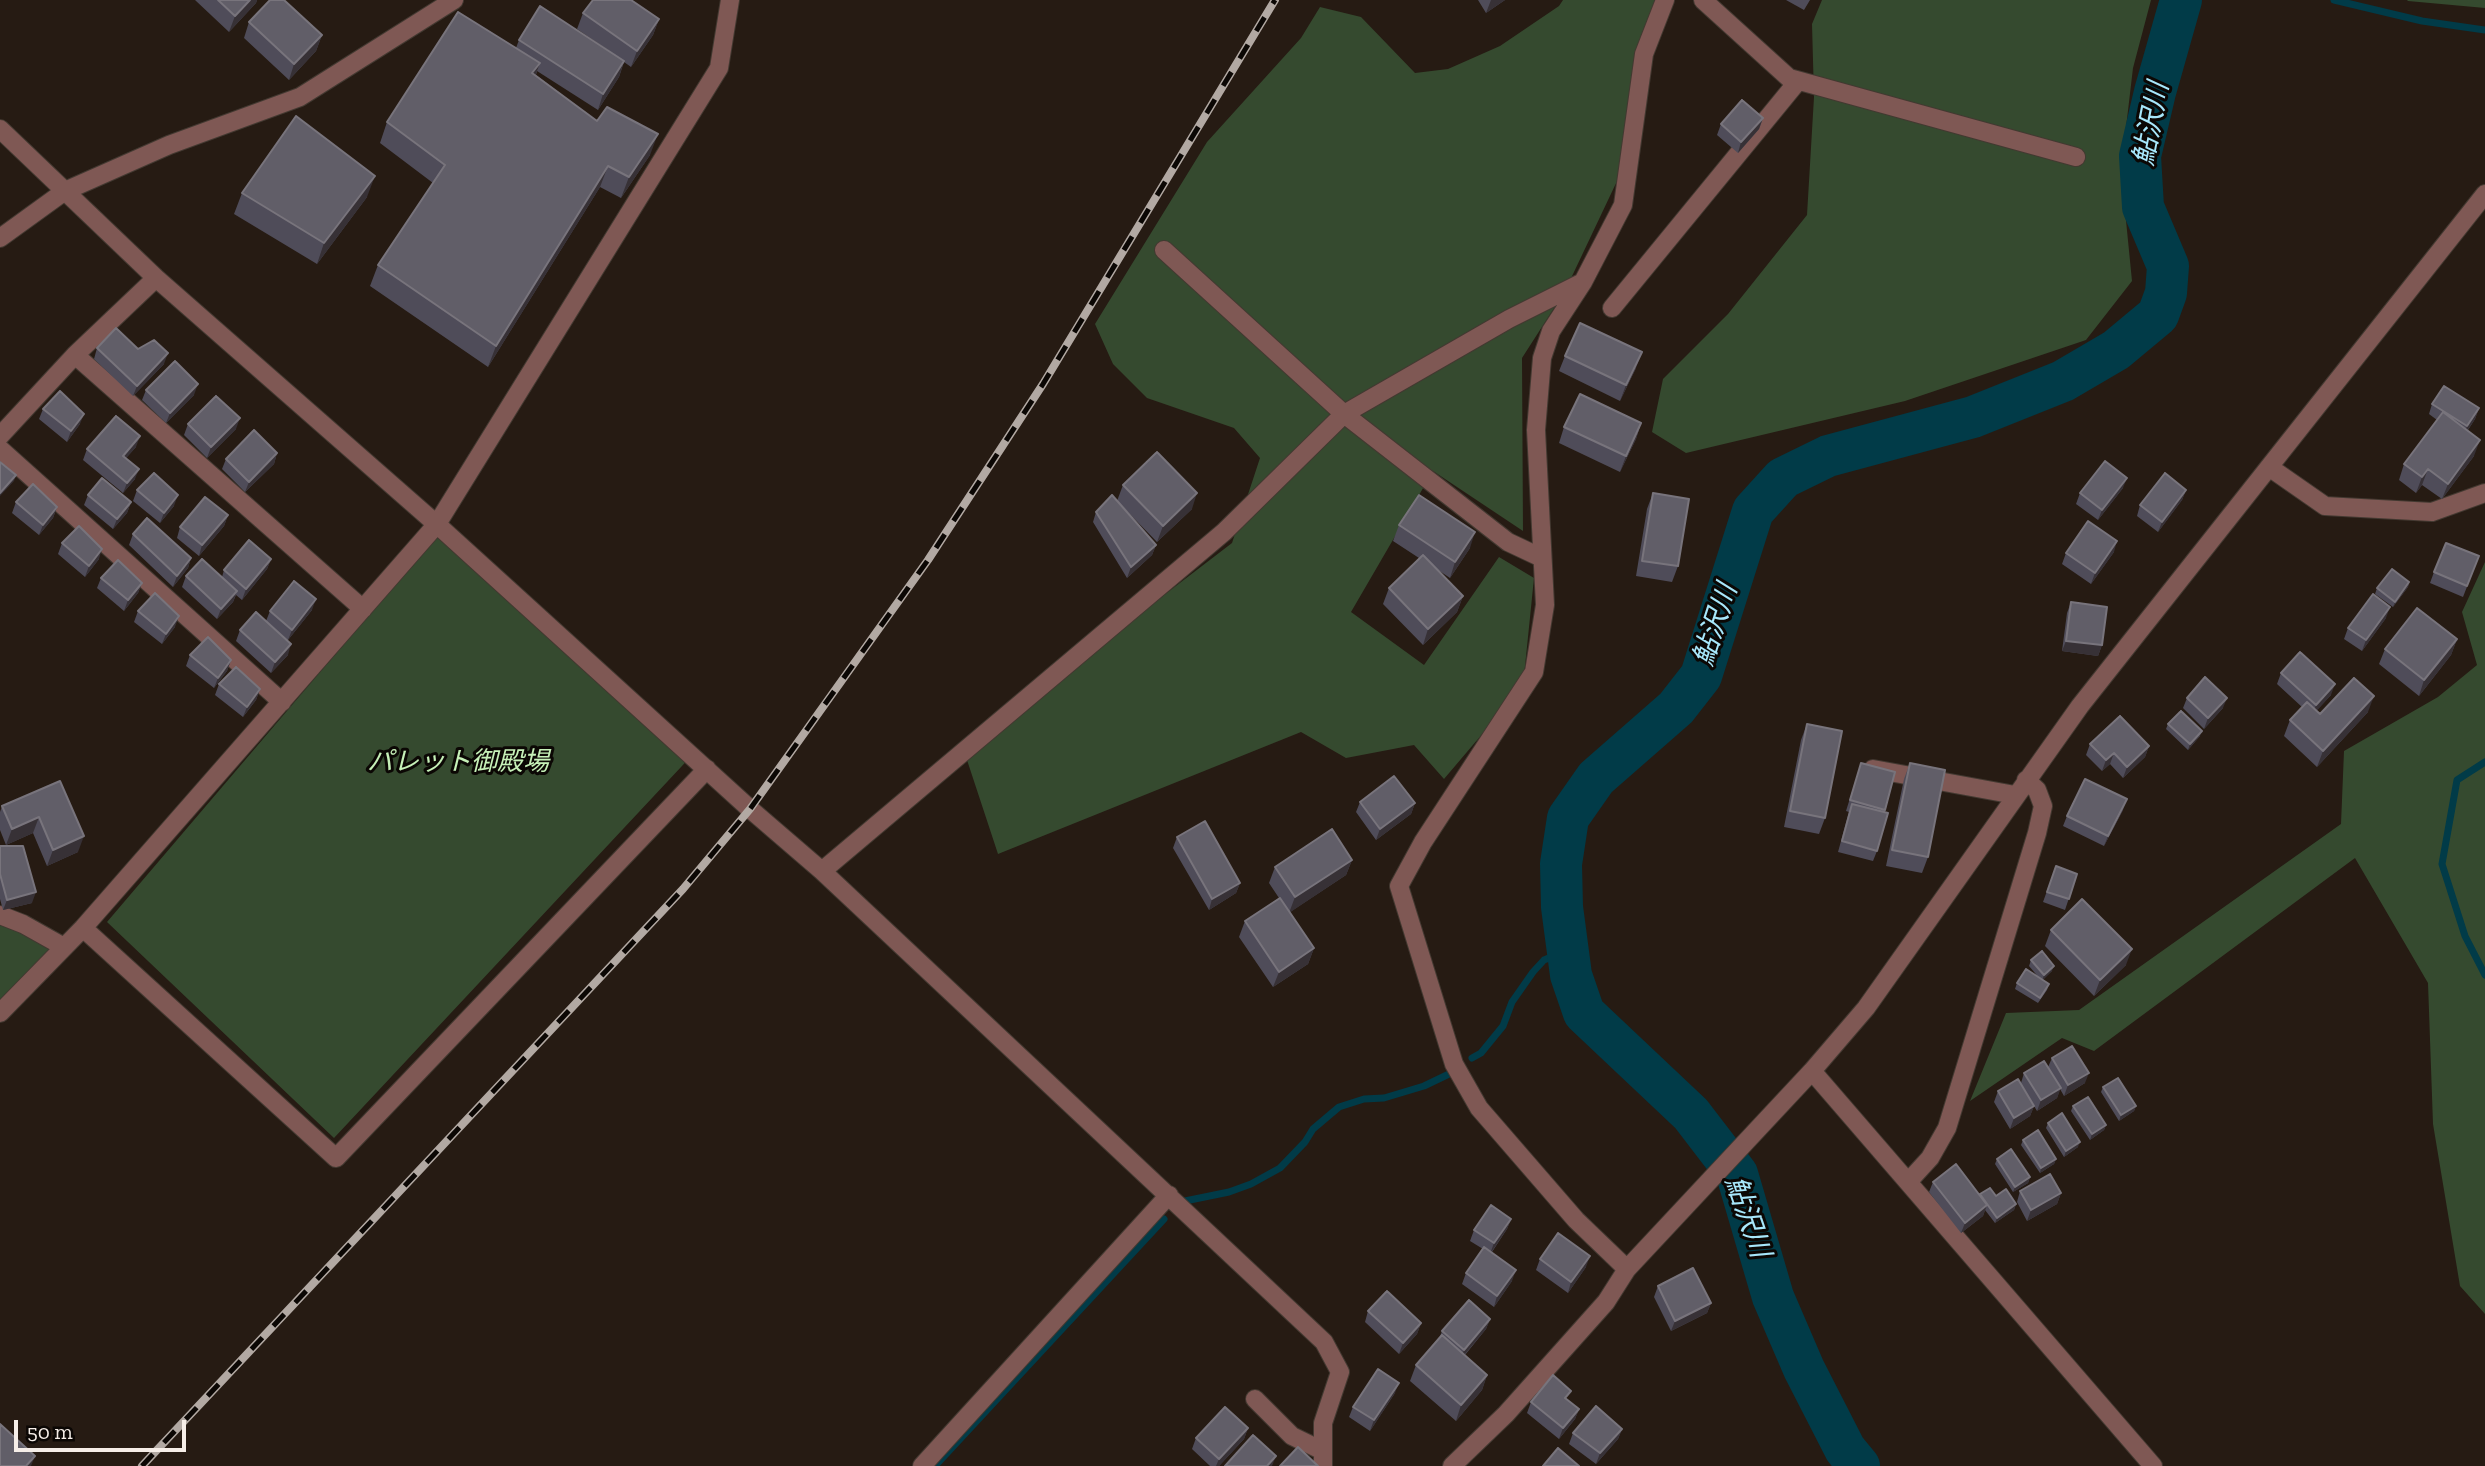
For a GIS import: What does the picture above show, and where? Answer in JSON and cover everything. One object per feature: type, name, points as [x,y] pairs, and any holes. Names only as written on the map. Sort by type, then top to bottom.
[{"type":"street","points":[[0,238],[65,191],[169,145],[300,97],[454,0]]},
{"type":"street","points":[[0,1013],[83,928],[437,524],[719,68],[730,0]]},
{"type":"street","points":[[1627,1269],[1576,1220],[1479,1108],[1454,1064],[1399,887],[1423,842],[1534,671],[1545,605],[1536,430],[1542,358],[1551,331],[1583,282],[1623,205],[1644,54],[1665,0]]},
{"type":"street","points":[[1703,0],[1789,78],[2076,157]]},
{"type":"street","points":[[1612,308],[1798,81]]},
{"type":"street","points":[[0,129],[156,278],[437,524],[822,871],[1324,1342],[1340,1372],[1323,1423],[1323,1458]]},
{"type":"street","points":[[1452,1466],[1506,1414],[1606,1302],[1627,1269],[1812,1071],[1866,1008],[2080,706],[2485,194]]},
{"type":"street","points":[[1164,250],[1344,414],[1508,542],[1542,558]]},
{"type":"street","points":[[0,436],[75,355],[156,278]]},
{"type":"street","points":[[822,871],[1224,532],[1344,414],[1509,319],[1583,282]]},
{"type":"street","points":[[75,355],[363,610]]},
{"type":"street","points":[[0,449],[282,702]]},
{"type":"street","points":[[2269,467],[2326,506],[2432,512],[2485,494]]},
{"type":"street","points":[[1866,768],[2015,795]]},
{"type":"street","points":[[83,928],[336,1158],[706,769]]},
{"type":"street","points":[[1908,1182],[1930,1158],[1947,1128],[2037,833],[2043,806],[2036,790],[2026,780]]},
{"type":"street","points":[[0,915],[23,924],[64,947]]},
{"type":"street","points":[[1812,1071],[2153,1466]]},
{"type":"street","points":[[922,1466],[1169,1195]]},
{"type":"street","points":[[1255,1399],[1292,1436],[1323,1458]]},
{"type":"green space","points":[[1563,0],[1657,0],[1618,179],[1565,291],[1522,358],[1523,531],[1433,471],[1351,612],[1424,665],[1499,557],[1534,578],[1523,686],[1444,779],[1414,745],[1346,758],[1301,732],[998,854],[967,760],[1151,605],[1232,543],[1260,458],[1234,428],[1147,398],[1113,364],[1095,324],[1207,142],[1301,38],[1320,7],[1361,17],[1415,73],[1448,69],[1500,46],[1559,6]]},
{"type":"green space","points":[[1822,0],[2151,0],[2133,68],[2121,170],[2132,281],[2086,340],[1905,401],[1686,453],[1652,432],[1663,379],[1728,314],[1807,215],[1814,97],[1812,24]]},
{"type":"green space","points":[[2485,0],[2485,8],[2408,1]]},
{"type":"green space","name":"パレット御殿場","points":[[442,529],[696,751],[334,1138],[107,922]]},
{"type":"green space","points":[[2485,562],[2485,1314],[2460,1286],[2433,1124],[2428,983],[2355,858],[2094,1051],[2062,1038],[1970,1101],[2006,1013],[2079,1010],[2341,824],[2344,751],[2438,697],[2477,665],[2462,612]]},
{"type":"green space","points":[[0,917],[64,947],[0,1013]]},
{"type":"building","points":[[218,0],[250,0],[235,16]]},
{"type":"building","points":[[270,0],[284,0],[322,35],[294,64],[249,22]]},
{"type":"building","points":[[593,0],[631,0],[659,19],[637,51],[583,13]]},
{"type":"building","points":[[540,6],[624,61],[603,94],[519,40]]},
{"type":"building","points":[[458,12],[540,63],[532,73],[597,121],[607,107],[658,134],[629,177],[608,166],[496,346],[378,265],[445,165],[387,122]]},
{"type":"building","points":[[1742,100],[1763,118],[1741,142],[1721,124]]},
{"type":"building","points":[[296,116],[375,176],[324,243],[242,193]]},
{"type":"building","points":[[1580,323],[1642,352],[1626,385],[1565,356]]},
{"type":"building","points":[[116,328],[138,349],[154,340],[168,353],[137,386],[97,348]]},
{"type":"building","points":[[175,361],[198,384],[170,413],[146,390]]},
{"type":"building","points":[[2444,386],[2479,408],[2467,426],[2432,404]]},
{"type":"building","points":[[60,391],[84,414],[71,431],[43,409]]},
{"type":"building","points":[[1580,394],[1641,423],[1626,456],[1564,427]]},
{"type":"building","points":[[216,396],[240,418],[211,447],[188,424]]},
{"type":"building","points":[[2443,412],[2480,440],[2448,484],[2428,469],[2422,477],[2404,464]]},
{"type":"building","points":[[116,416],[140,436],[123,456],[139,469],[127,483],[87,449]]},
{"type":"building","points":[[254,430],[277,453],[249,482],[226,459]]},
{"type":"building","points":[[1157,452],[1197,493],[1163,526],[1123,485]]},
{"type":"building","points":[[2105,461],[2127,478],[2102,510],[2080,493]]},
{"type":"building","points":[[0,462],[16,475],[0,493]]},
{"type":"building","points":[[154,473],[178,495],[164,513],[137,490]]},
{"type":"building","points":[[2165,473],[2186,490],[2162,522],[2140,505]]},
{"type":"building","points":[[102,478],[131,502],[117,519],[88,495]]},
{"type":"building","points":[[33,484],[57,507],[43,525],[16,502]]},
{"type":"building","points":[[1653,493],[1689,499],[1678,566],[1642,561]]},
{"type":"building","points":[[1112,495],[1156,545],[1131,567],[1096,512]]},
{"type":"building","points":[[1419,495],[1475,532],[1455,562],[1399,525]]},
{"type":"building","points":[[205,497],[228,515],[202,545],[180,527]]},
{"type":"building","points":[[147,518],[191,558],[177,576],[133,534]]},
{"type":"building","points":[[2088,521],[2117,541],[2095,573],[2066,553]]},
{"type":"building","points":[[79,526],[102,549],[89,566],[62,543]]},
{"type":"building","points":[[249,540],[271,559],[246,589],[224,570]]},
{"type":"building","points":[[2446,543],[2479,556],[2467,586],[2434,572]]},
{"type":"building","points":[[1423,555],[1463,596],[1428,629],[1389,588]]},
{"type":"building","points":[[202,559],[237,591],[221,609],[186,576]]},
{"type":"building","points":[[118,560],[142,583],[128,600],[101,578]]},
{"type":"building","points":[[2392,569],[2409,582],[2395,602],[2377,588]]},
{"type":"building","points":[[294,581],[316,599],[292,630],[270,611]]},
{"type":"building","points":[[155,593],[179,616],[166,634],[138,611]]},
{"type":"building","points":[[2373,594],[2390,607],[2366,640],[2348,628]]},
{"type":"building","points":[[2071,602],[2107,607],[2102,645],[2066,641]]},
{"type":"building","points":[[2417,608],[2457,639],[2424,680],[2385,649]]},
{"type":"building","points":[[256,612],[291,644],[275,662],[240,630]]},
{"type":"building","points":[[208,637],[231,660],[218,678],[190,655]]},
{"type":"building","points":[[2300,652],[2335,684],[2316,705],[2281,673]]},
{"type":"building","points":[[236,667],[260,689],[247,707],[219,684]]},
{"type":"building","points":[[2205,677],[2227,698],[2208,718],[2187,698]]},
{"type":"building","points":[[2354,678],[2374,696],[2323,751],[2290,720],[2307,702],[2320,714]]},
{"type":"building","points":[[2181,711],[2202,731],[2190,744],[2168,724]]},
{"type":"building","points":[[2120,716],[2149,746],[2127,767],[2114,753],[2106,760],[2090,744]]},
{"type":"building","points":[[1807,724],[1842,731],[1825,818],[1790,811]]},
{"type":"building","points":[[1861,763],[1895,772],[1885,810],[1850,800]]},
{"type":"building","points":[[1910,763],[1945,770],[1928,857],[1892,850]]},
{"type":"building","points":[[1394,776],[1415,803],[1380,829],[1360,802]]},
{"type":"building","points":[[2085,779],[2127,799],[2108,836],[2067,816]]},
{"type":"building","points":[[60,781],[84,836],[53,850],[39,817],[12,829],[2,806]]},
{"type":"building","points":[[1852,804],[1888,813],[1877,851],[1842,841]]},
{"type":"building","points":[[1205,821],[1240,883],[1212,899],[1177,837]]},
{"type":"building","points":[[1332,829],[1352,860],[1295,897],[1275,867]]},
{"type":"building","points":[[0,846],[23,846],[36,892],[7,900],[0,874]]},
{"type":"building","points":[[2056,866],[2077,874],[2069,899],[2047,892]]},
{"type":"building","points":[[1280,898],[1314,948],[1279,972],[1245,921]]},
{"type":"building","points":[[2082,899],[2132,949],[2100,980],[2051,930]]},
{"type":"building","points":[[2042,951],[2054,966],[2044,975],[2031,960]]},
{"type":"building","points":[[2026,969],[2049,984],[2040,998],[2017,983]]},
{"type":"building","points":[[2072,1046],[2089,1073],[2068,1085],[2052,1058]]},
{"type":"building","points":[[2044,1061],[2061,1088],[2041,1100],[2024,1073]]},
{"type":"building","points":[[2118,1078],[2136,1106],[2121,1115],[2103,1087]]},
{"type":"building","points":[[2018,1079],[2034,1106],[2014,1118],[1998,1091]]},
{"type":"building","points":[[2088,1097],[2106,1125],[2092,1134],[2073,1106]]},
{"type":"building","points":[[2062,1113],[2080,1142],[2066,1151],[2048,1123]]},
{"type":"building","points":[[2038,1130],[2056,1159],[2041,1168],[2023,1140]]},
{"type":"building","points":[[2011,1149],[2030,1177],[2015,1187],[1997,1159]]},
{"type":"building","points":[[1956,1164],[1987,1205],[1965,1223],[1933,1182]]},
{"type":"building","points":[[2050,1174],[2061,1193],[2031,1210],[2020,1191]]},
{"type":"building","points":[[1990,1188],[1996,1196],[2006,1189],[2016,1204],[1997,1218],[1980,1194]]},
{"type":"building","points":[[1491,1205],[1511,1219],[1494,1243],[1474,1230]]},
{"type":"building","points":[[1558,1233],[1590,1256],[1571,1282],[1540,1259]]},
{"type":"building","points":[[1484,1247],[1516,1270],[1497,1296],[1466,1273]]},
{"type":"building","points":[[1693,1268],[1711,1303],[1675,1321],[1658,1286]]},
{"type":"building","points":[[1387,1291],[1421,1323],[1403,1343],[1368,1311]]},
{"type":"building","points":[[1469,1300],[1490,1319],[1464,1350],[1442,1331]]},
{"type":"building","points":[[1442,1335],[1487,1375],[1461,1405],[1416,1365]]},
{"type":"building","points":[[1378,1369],[1399,1383],[1374,1420],[1353,1407]]},
{"type":"building","points":[[1553,1375],[1571,1391],[1565,1398],[1579,1409],[1563,1428],[1531,1402]]},
{"type":"building","points":[[1596,1406],[1622,1429],[1600,1453],[1573,1433]]},
{"type":"building","points":[[1225,1407],[1248,1428],[1219,1459],[1196,1438]]},
{"type":"building","points":[[0,1424],[35,1456],[26,1466],[0,1466]]},
{"type":"building","points":[[1253,1435],[1276,1456],[1267,1466],[1225,1466]]},
{"type":"building","points":[[1298,1447],[1318,1466],[1280,1466]]},
{"type":"building","points":[[1558,1448],[1579,1466],[1543,1466]]},
{"type":"waterway","name":"鮎沢川","points":[[1859,1466],[1845,1449],[1804,1369],[1773,1297],[1737,1174],[1691,1114],[1584,1013],[1571,975],[1562,907],[1561,864],[1568,818],[1596,778],[1676,708],[1701,676],[1753,511],[1783,478],[1828,456],[1973,417],[2063,381],[2116,350],[2158,315],[2166,293],[2168,266],[2143,207],[2140,156],[2181,0]]},
{"type":"waterway","points":[[2334,0],[2422,21],[2485,30]]},
{"type":"waterway","points":[[2485,762],[2457,780],[2442,864],[2465,936],[2485,975]]},
{"type":"waterway","points":[[1472,1058],[1481,1053],[1503,1026],[1512,1002],[1533,972],[1544,960],[1568,950]]},
{"type":"waterway","points":[[1185,1201],[1229,1192],[1251,1184],[1280,1168],[1305,1142],[1313,1129],[1339,1107],[1364,1099],[1384,1098],[1424,1086],[1449,1074]]},
{"type":"waterway","points":[[935,1466],[1164,1219]]},
{"type":"railway","points":[[142,1466],[683,889],[750,809],[928,560],[1043,384],[1275,0]]}]
